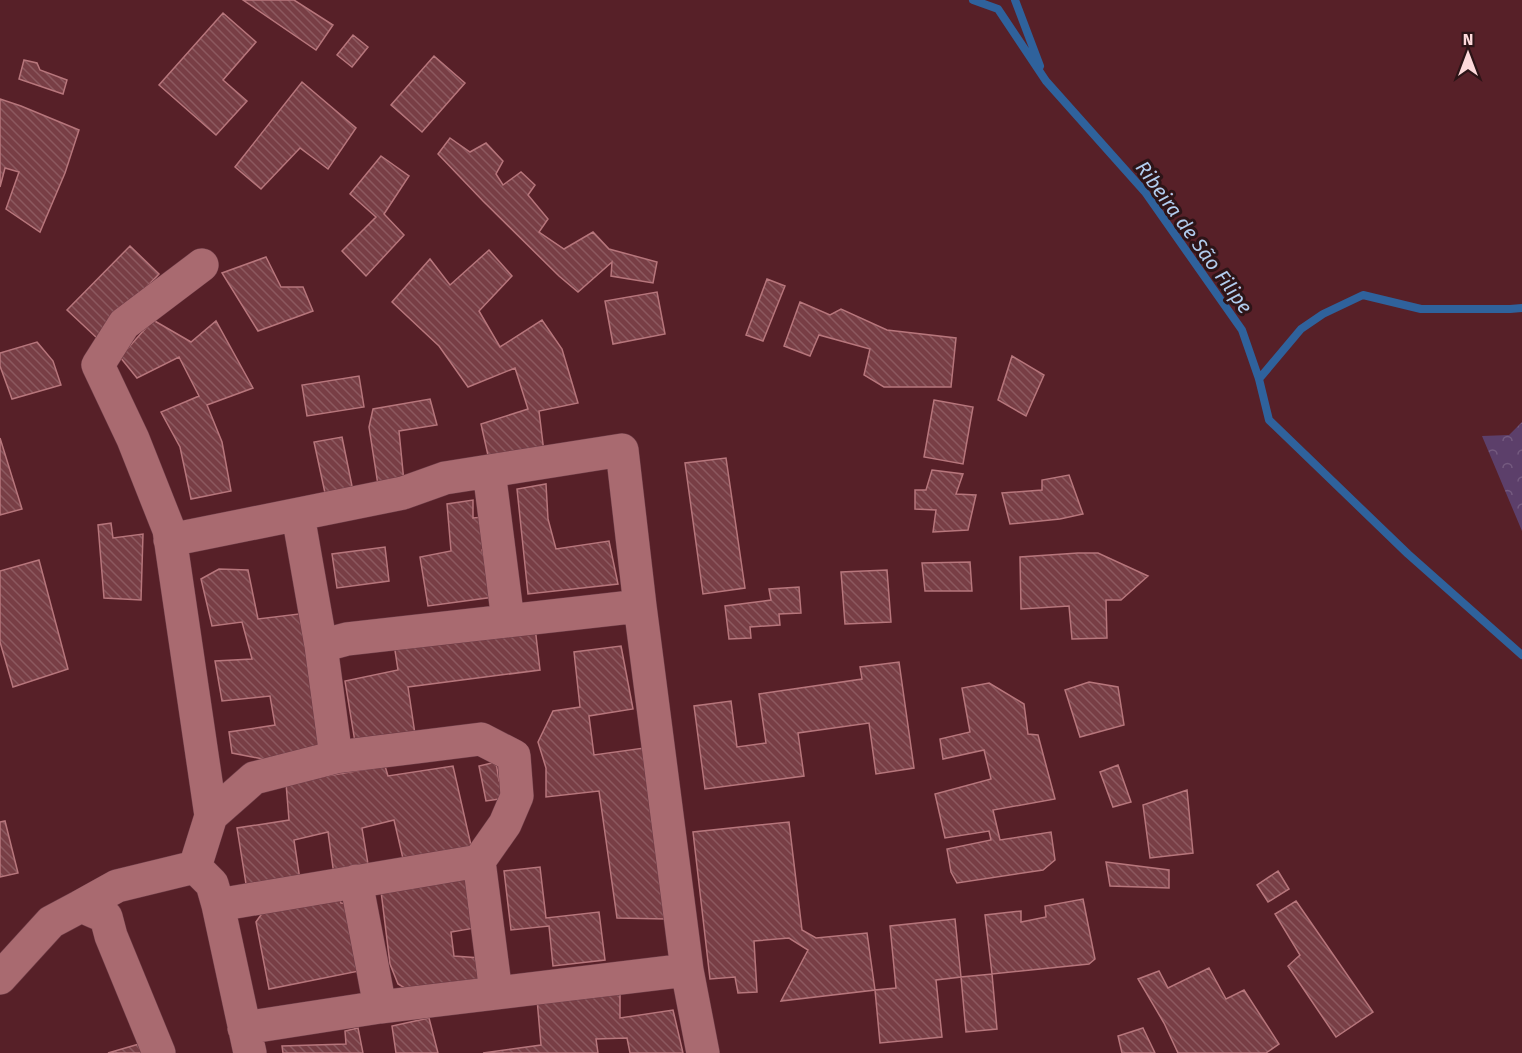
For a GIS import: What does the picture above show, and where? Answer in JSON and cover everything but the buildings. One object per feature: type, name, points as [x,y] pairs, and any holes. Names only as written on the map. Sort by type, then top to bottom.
[{"type":"street","points":[[195,867],[211,816],[170,540],[133,439],[98,365],[124,324],[202,265]]},
{"type":"street","points":[[170,540],[403,493],[445,478],[622,450],[687,970],[703,1053]]},
{"type":"street","points":[[489,471],[508,621]]},
{"type":"street","points":[[297,515],[321,646],[336,757]]},
{"type":"street","points":[[321,646],[347,639],[640,606]]},
{"type":"street","points":[[211,816],[254,777],[336,757],[481,740],[514,756],[517,796],[505,824],[479,861],[496,993]]},
{"type":"street","points":[[218,905],[479,861]]},
{"type":"street","points":[[195,867],[212,884],[246,1045],[380,1007],[687,970]]},
{"type":"street","points":[[0,978],[51,922],[117,886],[195,867]]},
{"type":"street","points":[[356,881],[380,1007]]},
{"type":"street","points":[[81,906],[106,917],[111,936],[159,1053]]},
{"type":"green space","points":[[1522,422],[1522,531],[1482,436],[1509,435]]},
{"type":"waterway","name":"Ribeira de São Filipe","points":[[973,0],[998,9],[1046,81],[1145,192],[1242,330],[1259,379],[1269,420],[1408,554],[1522,655]]},
{"type":"waterway","points":[[1015,0],[1040,66]]},
{"type":"waterway","points":[[1259,379],[1301,329],[1323,314],[1363,295],[1421,309],[1522,308]]}]
